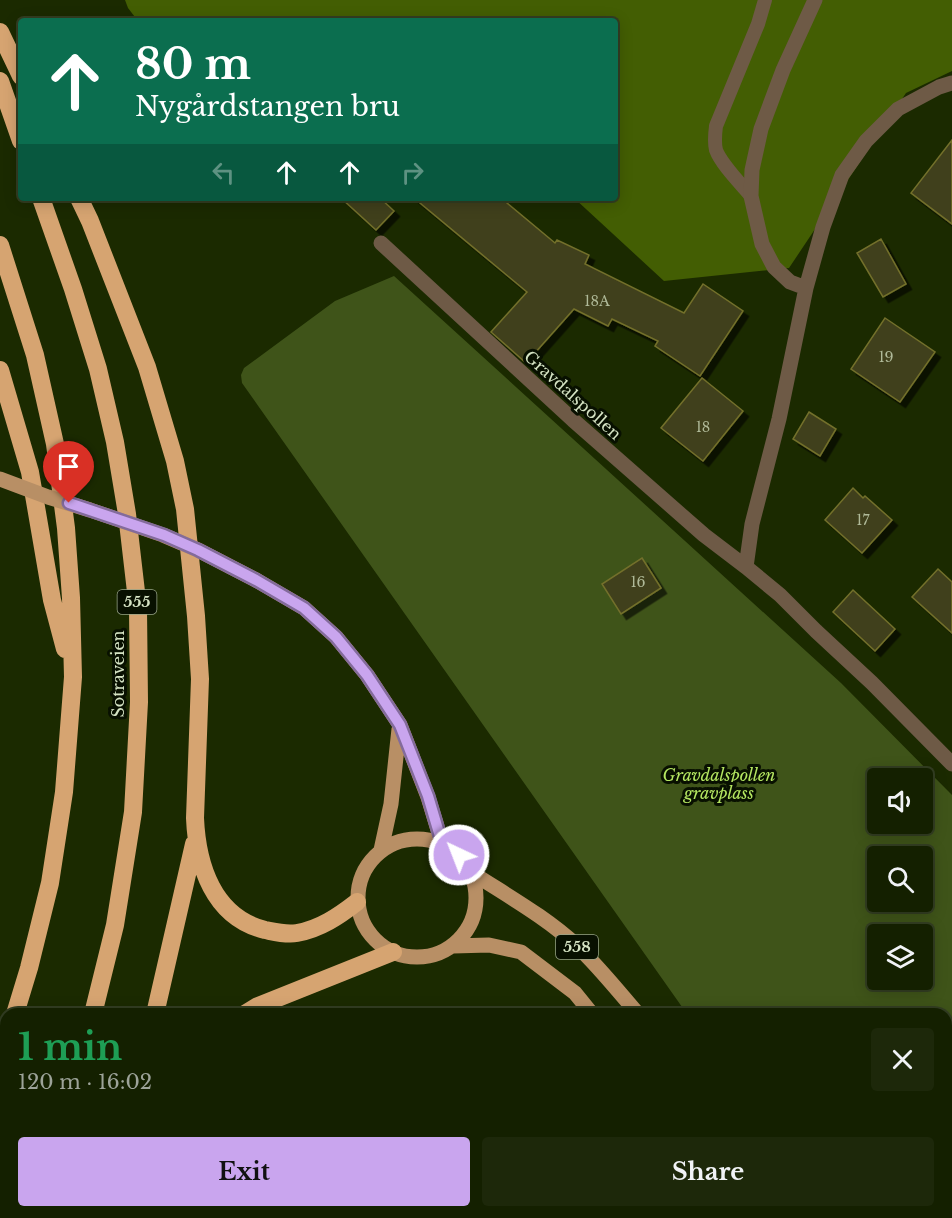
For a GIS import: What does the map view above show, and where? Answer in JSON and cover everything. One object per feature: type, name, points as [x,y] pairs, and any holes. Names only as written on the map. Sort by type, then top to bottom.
[{"type":"highway","points":[[0,32],[18,70]]},
{"type":"highway","points":[[0,81],[18,132]]},
{"type":"highway","name":"Sotraveien","points":[[42,201],[98,369],[127,514],[138,609],[139,702],[134,812],[116,926],[95,1008]]},
{"type":"highway","points":[[81,201],[147,367],[175,461],[185,509],[200,679],[195,818],[196,839],[202,869],[211,889],[233,913],[242,920],[278,933],[296,933],[318,927],[336,918],[357,902]]},
{"type":"highway","points":[[0,245],[35,355],[55,444],[66,528],[73,677],[64,792],[50,884],[17,1008]]},
{"type":"highway","points":[[0,370],[30,472],[52,600],[73,677]]},
{"type":"highway","points":[[156,1008],[196,839]]},
{"type":"highway","points":[[255,1008],[393,952]]},
{"type":"main road","points":[[0,479],[164,535],[256,580],[304,608],[336,637],[367,675],[400,725],[428,796],[442,843]]},
{"type":"main road","points":[[381,850],[391,804],[400,725]]},
{"type":"main road","points":[[393,952],[375,940],[363,923],[357,902],[358,887],[363,873],[370,861],[381,850],[394,842],[410,838],[427,838],[442,843]]},
{"type":"main road","name":"558","points":[[442,843],[459,855],[471,872],[550,924],[575,945],[633,1008]]},
{"type":"main road","points":[[453,946],[467,931],[476,912],[477,891],[471,872]]},
{"type":"main road","name":"558","points":[[393,952],[413,957],[434,955],[453,946],[489,945],[521,952],[575,993],[587,1008]]},
{"type":"street","points":[[806,288],[790,282],[774,267],[762,244],[751,196],[752,170],[762,129],[783,70],[815,0]]},
{"type":"street","points":[[746,567],[752,524],[779,419],[806,288],[823,227],[842,175],[866,141],[898,109],[939,87],[952,83]]},
{"type":"street","name":"Gravdalspollen","points":[[381,243],[573,420],[704,534],[780,595],[952,764]]},
{"type":"lane","points":[[751,196],[717,151],[714,138],[716,126],[758,24],[765,0]]},
{"type":"green space","points":[[125,0],[952,0],[952,71],[906,93],[789,268],[664,281],[577,201],[618,201],[618,18],[136,18]]},
{"type":"green space","name":"Gravdalspollen gravplass","points":[[394,276],[841,683],[925,768],[867,768],[867,834],[933,834],[933,776],[952,795],[952,1008],[683,1008],[242,383],[241,375],[244,368],[335,301]]},
{"type":"building","points":[[952,140],[952,224],[911,193]]},
{"type":"building","points":[[344,201],[383,201],[394,211],[376,230]]},
{"type":"building","points":[[418,201],[505,201],[555,243],[557,240],[589,255],[585,264],[684,313],[703,284],[743,311],[700,376],[655,346],[658,341],[612,319],[608,326],[574,309],[526,363],[491,332],[527,292]]},
{"type":"building","points":[[881,239],[906,284],[883,297],[857,253]]},
{"type":"building","points":[[885,318],[935,352],[900,402],[851,369]]},
{"type":"building","points":[[702,378],[743,411],[703,461],[661,428]]},
{"type":"building","points":[[809,412],[836,429],[820,456],[793,439]]},
{"type":"building","points":[[853,488],[892,520],[862,553],[825,520]]},
{"type":"building","points":[[642,558],[661,588],[621,614],[602,584]]},
{"type":"building","points":[[938,569],[952,582],[952,633],[912,597]]},
{"type":"building","points":[[853,590],[895,629],[875,651],[833,612]]},
{"type":"route","points":[[69,503],[164,535],[198,550],[304,608],[336,637],[367,675],[400,725],[428,796],[442,843],[459,855]]}]
